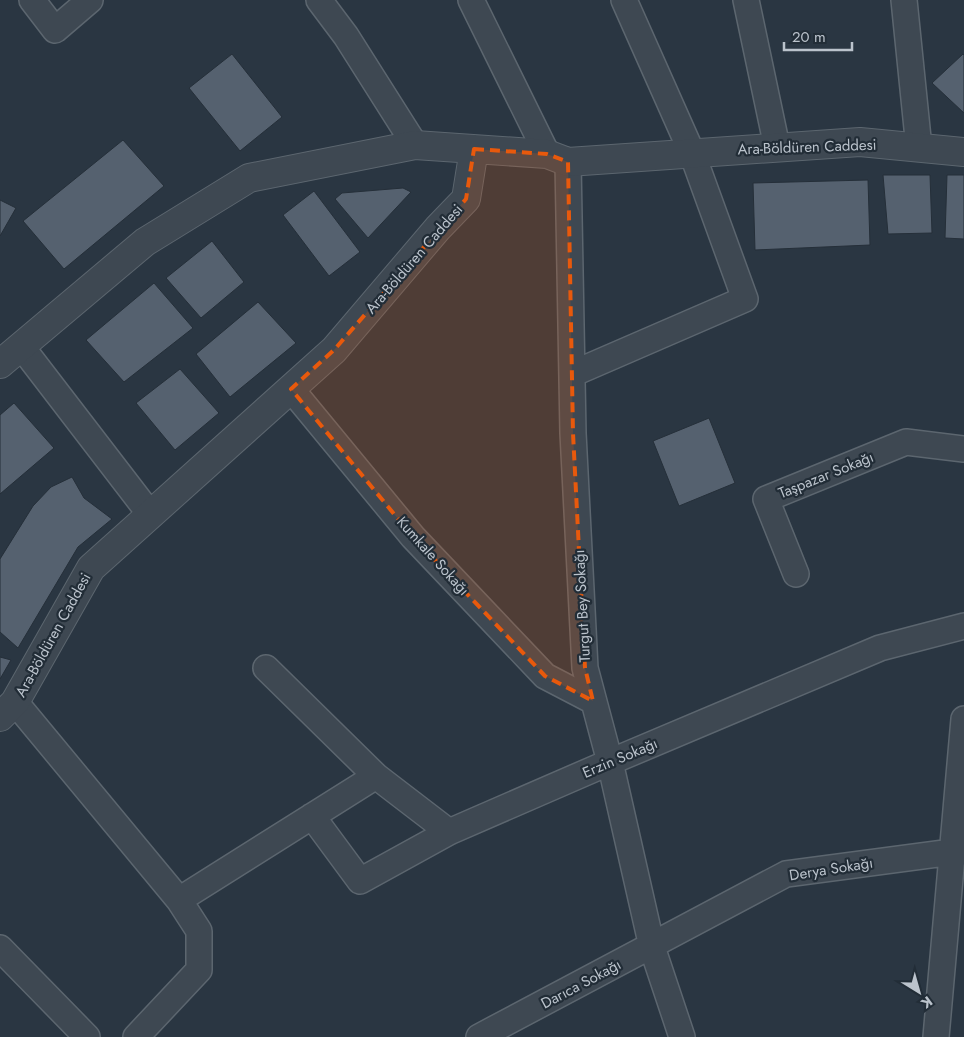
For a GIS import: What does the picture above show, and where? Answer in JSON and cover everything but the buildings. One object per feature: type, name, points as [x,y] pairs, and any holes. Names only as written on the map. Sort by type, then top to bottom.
[{"type":"street","points":[[32,0],[55,30],[90,0]]},
{"type":"street","points":[[319,0],[346,36],[415,145]]},
{"type":"street","points":[[471,0],[558,158]]},
{"type":"street","points":[[572,374],[745,299],[692,152],[624,0]]},
{"type":"street","points":[[746,0],[777,147]]},
{"type":"street","points":[[904,0],[919,148]]},
{"type":"street","name":"Ara-Böldüren Caddesi","points":[[8,709],[91,568],[334,350],[438,228],[466,199],[474,149],[558,158],[860,142],[964,152]]},
{"type":"street","points":[[0,364],[145,242],[249,178],[415,145],[474,149]]},
{"type":"street","name":"Turgut Bey Sokağı","points":[[558,158],[572,374],[585,668],[610,762],[652,947],[682,1037]]},
{"type":"street","points":[[21,346],[150,514]]},
{"type":"street","name":"Kumkale Sokağı","points":[[291,389],[413,537],[545,676],[593,700]]},
{"type":"street","name":"Taşpazar Sokağı","points":[[796,574],[766,499],[906,442],[964,449]]},
{"type":"street","name":"Erzin Sokağı","points":[[312,816],[360,882],[449,832],[610,762],[880,648],[964,626]]},
{"type":"street","points":[[266,668],[376,776],[449,832]]},
{"type":"street","points":[[8,709],[179,900],[199,931],[199,970],[136,1037]]},
{"type":"street","points":[[936,1037],[958,852],[964,719]]},
{"type":"street","points":[[179,900],[376,776]]},
{"type":"street","name":"Derya Sokağı","points":[[681,928],[786,874],[958,852]]},
{"type":"street","name":"Darıca Sokağı","points":[[480,1037],[652,947],[681,928]]},
{"type":"street","points":[[0,948],[87,1037]]},
{"type":"highlighted area","points":[[474,149],[547,154],[568,162],[573,433],[585,668],[593,701],[545,676],[413,537],[291,389],[334,350],[466,199]]}]
